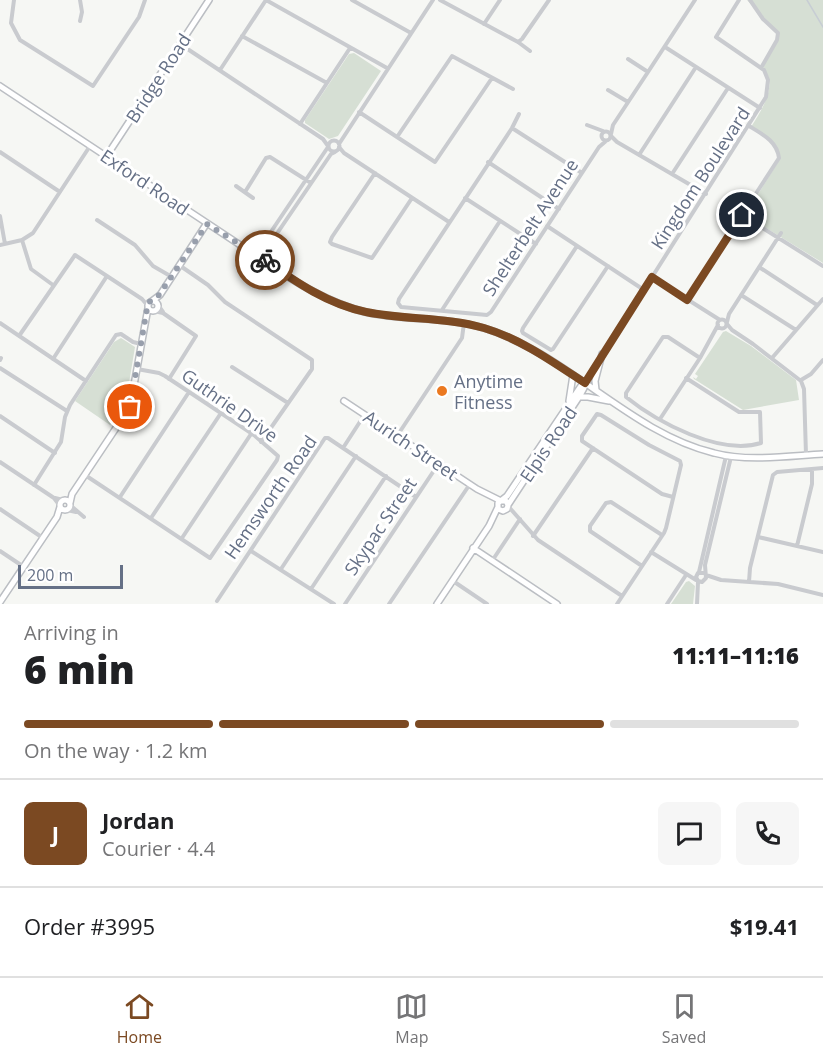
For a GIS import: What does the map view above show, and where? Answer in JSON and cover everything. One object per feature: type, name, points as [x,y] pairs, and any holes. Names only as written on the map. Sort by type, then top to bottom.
[{"type":"street","points":[[14,0],[11,23],[20,40],[93,86],[138,17],[145,0]]},
{"type":"street","points":[[80,0],[82,12],[80,21]]},
{"type":"street","name":"Bridge Road","points":[[106,157],[209,0]]},
{"type":"street","points":[[220,70],[266,0],[387,68]]},
{"type":"street","points":[[352,0],[411,33]]},
{"type":"street","points":[[258,256],[343,137],[433,0]]},
{"type":"street","points":[[440,0],[450,2],[530,51]]},
{"type":"street","points":[[484,24],[500,0]]},
{"type":"street","points":[[518,42],[549,0]]},
{"type":"street","name":"Shelterbelt Avenue","points":[[449,222],[398,303],[401,307],[487,315],[695,0]]},
{"type":"street","points":[[739,0],[716,37],[761,68],[777,40],[778,33],[763,19],[750,0]]},
{"type":"street","points":[[242,36],[327,83]]},
{"type":"street","points":[[180,44],[449,222],[519,114]]},
{"type":"street","points":[[665,47],[760,108]]},
{"type":"street","points":[[300,124],[350,48]]},
{"type":"street","points":[[397,137],[452,56],[513,89]]},
{"type":"street","points":[[628,59],[648,72]]},
{"type":"street","points":[[639,155],[696,67]]},
{"type":"street","name":"Kingdom Boulevard","points":[[585,383],[760,108],[766,97],[768,80],[761,68]]},
{"type":"street","points":[[359,112],[435,162],[492,78]]},
{"type":"street","name":"Exford Road","points":[[0,86],[306,288],[344,306],[379,314],[464,323],[521,343],[677,441],[702,450],[728,456],[823,454]]},
{"type":"street","points":[[672,174],[728,88]]},
{"type":"street","points":[[608,90],[628,102]]},
{"type":"street","points":[[587,125],[706,194]]},
{"type":"street","points":[[687,300],[779,159],[770,139],[749,126]]},
{"type":"street","points":[[512,128],[582,173]]},
{"type":"street","points":[[323,140],[330,150],[336,146]]},
{"type":"street","points":[[0,216],[3,244],[22,240],[33,233],[90,146]]},
{"type":"street","points":[[328,146],[336,146]]},
{"type":"street","points":[[258,256],[328,146]]},
{"type":"street","points":[[0,152],[60,192]]},
{"type":"street","points":[[245,192],[266,158],[270,157],[311,183]]},
{"type":"street","points":[[488,162],[559,208]]},
{"type":"street","points":[[375,173],[332,237],[330,242],[332,244],[372,258],[412,198]]},
{"type":"street","points":[[236,186],[253,198]]},
{"type":"street","points":[[465,198],[536,244]]},
{"type":"street","points":[[742,215],[779,235],[823,266]]},
{"type":"street","points":[[97,220],[135,245],[153,266],[171,278]]},
{"type":"street","points":[[442,310],[500,221]]},
{"type":"street","points":[[2,597],[130,407],[147,317],[159,295],[207,224]]},
{"type":"street","points":[[547,226],[644,290]]},
{"type":"street","points":[[659,419],[779,235]]},
{"type":"street","points":[[22,240],[31,269],[53,285]]},
{"type":"street","points":[[577,246],[522,331],[551,350],[555,348],[608,266]]},
{"type":"street","points":[[19,336],[75,255],[196,336],[169,379]]},
{"type":"street","points":[[179,265],[207,285],[225,302],[311,358],[312,369],[261,442]]},
{"type":"street","points":[[759,267],[818,305]]},
{"type":"street","points":[[53,359],[107,276]]},
{"type":"street","points":[[652,277],[732,330],[801,380],[804,389],[806,455]]},
{"type":"street","points":[[741,295],[796,330]]},
{"type":"street","points":[[772,358],[823,299]]},
{"type":"street","points":[[0,323],[86,381]]},
{"type":"street","points":[[397,436],[462,338],[464,323]]},
{"type":"street","points":[[34,485],[63,439],[67,411],[116,335],[121,334],[142,345]]},
{"type":"street","points":[[686,378],[739,412],[760,412],[761,443],[744,445],[715,442],[683,432],[627,399],[625,395],[662,339],[668,337],[700,358]]},
{"type":"street","points":[[596,390],[595,381],[602,354]]},
{"type":"street","points":[[801,380],[811,374],[823,360]]},
{"type":"street","points":[[232,367],[288,403]]},
{"type":"street","points":[[0,368],[67,411]]},
{"type":"street","name":"Guthrie Drive","points":[[137,369],[159,373],[169,379],[251,434],[278,456],[210,558],[182,538]]},
{"type":"street","points":[[568,405],[573,375]]},
{"type":"street","name":"Elpis Road","points":[[437,604],[492,520],[579,397],[585,383]]},
{"type":"street","name":"Elpis Road","points":[[503,506],[507,496],[585,383]]},
{"type":"street","points":[[120,497],[189,392]]},
{"type":"street","points":[[579,397],[614,402]]},
{"type":"street","name":"Aurich Street","points":[[344,400],[503,506]]},
{"type":"street","points":[[151,518],[221,413]]},
{"type":"street","points":[[343,448],[365,414]]},
{"type":"street","points":[[617,604],[662,535],[673,497],[680,461],[649,445],[600,414],[596,416],[581,438],[583,442],[662,494],[673,497]]},
{"type":"street","points":[[0,416],[55,453]]},
{"type":"street","points":[[85,475],[182,538],[251,434]]},
{"type":"street","name":"Hemsworth Road","points":[[217,601],[323,439],[328,438],[416,496]]},
{"type":"street","points":[[533,536],[593,448]]},
{"type":"street","points":[[281,569],[356,456]]},
{"type":"street","points":[[697,604],[698,573],[728,456]]},
{"type":"street","points":[[698,595],[704,581],[728,456]]},
{"type":"street","points":[[0,462],[84,517]]},
{"type":"street","name":"Skypac Street","points":[[345,604],[439,463]]},
{"type":"street","points":[[749,582],[774,474],[823,468]]},
{"type":"street","points":[[797,546],[812,484],[812,469]]},
{"type":"street","points":[[311,589],[386,476]]},
{"type":"street","points":[[389,604],[470,484]]},
{"type":"street","points":[[642,566],[591,532],[590,526],[606,502],[610,501],[662,535]]},
{"type":"street","points":[[503,506],[518,517],[533,536],[622,596]]},
{"type":"street","points":[[0,509],[43,538]]},
{"type":"street","points":[[492,561],[518,517]]},
{"type":"street","points":[[758,537],[823,552]]},
{"type":"street","points":[[473,548],[557,604]]},
{"type":"street","points":[[251,550],[334,604]]},
{"type":"street","points":[[0,551],[24,567]]},
{"type":"street","points":[[651,552],[698,581],[715,579],[778,584],[823,595]]},
{"type":"street","points":[[667,604],[686,575],[698,573],[715,579]]},
{"type":"street","points":[[452,581],[480,602],[487,604]]},
{"type":"shaded area","points":[[747,0],[823,0],[823,263],[745,215],[780,159],[774,144],[751,127],[767,98],[769,82],[763,68],[779,33]]},
{"type":"shaded area","points":[[354,53],[381,71],[338,136],[329,139],[305,123],[305,120],[349,54]]},
{"type":"shaded area","points":[[726,331],[751,346],[796,380],[799,400],[743,410],[694,379],[693,377],[696,379],[698,376],[695,374],[723,332]]},
{"type":"shaded area","points":[[121,338],[135,347],[126,401],[110,425],[75,401],[114,342]]},
{"type":"shaded area","points":[[689,581],[695,586],[693,604],[671,604],[686,582]]},
{"type":"waterway","points":[[807,0],[823,27]]},
{"type":"way so far","points":[[130,407],[148,303],[159,295],[207,224],[265,260]]},
{"type":"place","name":"Anytime Fitness","points":[[442,391]]},
{"type":"route","points":[[265,260],[306,288],[344,306],[365,312],[456,322],[502,334],[535,351],[585,383],[652,277],[687,300],[742,215]]}]
